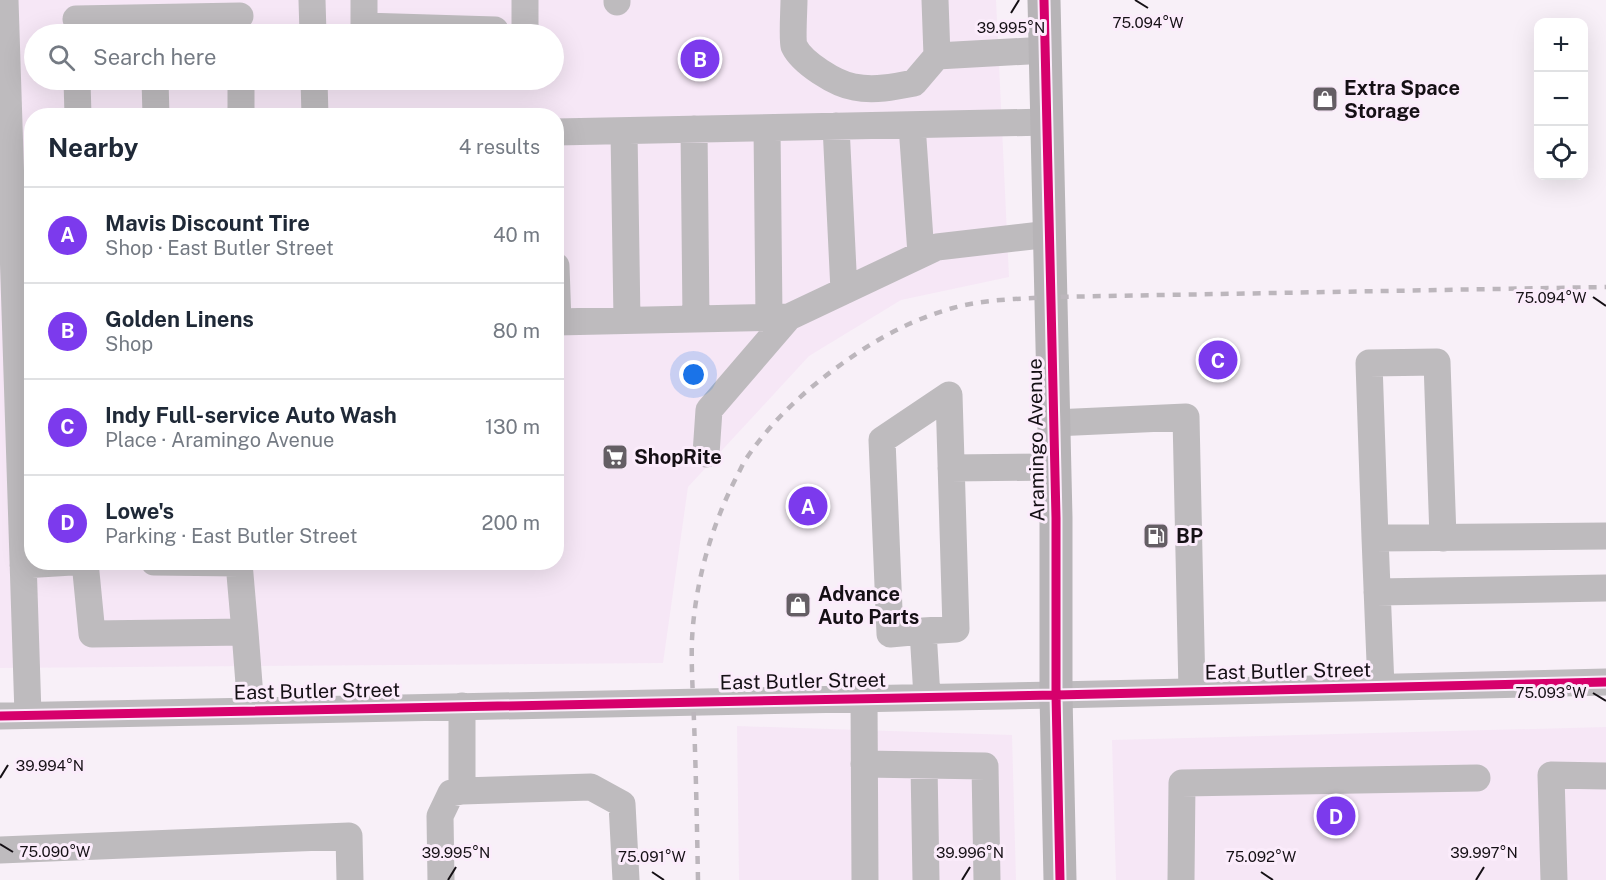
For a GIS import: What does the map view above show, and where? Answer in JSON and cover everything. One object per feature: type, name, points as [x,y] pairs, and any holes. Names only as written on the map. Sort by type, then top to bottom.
[{"type":"main road","name":"Aramingo Avenue","points":[[1044,0],[1055,467],[1060,880]]},
{"type":"street","points":[[5,0],[3,69],[14,143],[6,228],[7,299],[23,335],[8,367],[11,519],[23,565],[12,598],[27,715]]},
{"type":"street","points":[[312,0],[313,24]]},
{"type":"street","points":[[364,0],[364,24]]},
{"type":"street","points":[[525,0],[525,24]]},
{"type":"street","points":[[794,0],[794,45],[812,67],[834,80],[853,87],[884,88],[914,83],[937,56],[935,0]]},
{"type":"street","points":[[172,24],[240,17]]},
{"type":"street","points":[[76,18],[134,24]]},
{"type":"street","points":[[937,56],[1046,50]]},
{"type":"street","points":[[77,90],[78,108]]},
{"type":"street","points":[[155,90],[156,108]]},
{"type":"street","points":[[241,90],[241,108]]},
{"type":"street","points":[[314,90],[315,108]]},
{"type":"street","points":[[564,132],[1047,122]]},
{"type":"street","points":[[912,125],[921,254]]},
{"type":"street","points":[[836,126],[844,291]]},
{"type":"street","points":[[706,454],[710,410],[779,317],[767,128]]},
{"type":"street","points":[[694,129],[696,319]]},
{"type":"street","points":[[624,131],[627,321]]},
{"type":"street","points":[[564,322],[779,317],[844,291],[937,247],[1050,234]]},
{"type":"street","points":[[1382,687],[1369,363],[1437,362],[1443,538]]},
{"type":"street","points":[[949,395],[956,629],[923,631],[890,634],[882,440],[949,395]]},
{"type":"street","points":[[1054,423],[1186,417],[1192,691]]},
{"type":"street","points":[[951,468],[1055,467]]},
{"type":"street","points":[[1375,538],[1606,536]]},
{"type":"street","points":[[86,570],[92,634],[245,632]]},
{"type":"street","points":[[240,570],[251,710]]},
{"type":"street","points":[[1377,592],[1606,588]]},
{"type":"street","points":[[923,631],[927,697]]},
{"type":"street","name":"East Butler Street","points":[[0,716],[1606,682]]},
{"type":"street","points":[[864,698],[865,880]]},
{"type":"street","points":[[462,706],[462,791]]},
{"type":"street","points":[[864,764],[985,766],[987,880]]},
{"type":"street","points":[[924,765],[926,880]]},
{"type":"street","points":[[1554,880],[1551,775],[1606,776]]},
{"type":"street","points":[[1181,880],[1182,783],[1477,778]]},
{"type":"street","points":[[441,880],[440,816],[451,793],[591,787],[622,804],[626,880]]},
{"type":"street","points":[[0,850],[349,836],[350,880]]},
{"type":"shaded area","points":[[0,0],[996,0],[1009,277],[901,300],[809,356],[688,487],[663,663],[0,668]]},
{"type":"shaded area","points":[[737,726],[1012,735],[1016,880],[739,880]]},
{"type":"shaded area","points":[[1606,727],[1606,880],[1116,880],[1112,740]]},
{"type":"railway","points":[[698,880],[692,639],[696,599],[704,561],[724,504],[744,462],[754,447],[802,396],[856,354],[895,331],[924,318],[965,305],[1002,300],[1052,297],[1606,287]]},
{"type":"cycle path","points":[[1044,0],[1056,518],[1056,695],[1060,880]]},
{"type":"cycle path","points":[[0,716],[1606,682]]},
{"type":"place","name":"Golden Linens","points":[[700,59]]},
{"type":"place","name":"Extra Space Storage","points":[[1325,99]]},
{"type":"place","name":"Indy Full-service Auto Wash","points":[[1218,360]]},
{"type":"place","name":"ShopRite","points":[[615,457]]},
{"type":"place","name":"Mavis Discount Tire","points":[[808,506]]},
{"type":"place","name":"BP","points":[[1156,536]]},
{"type":"place","name":"Advance Auto Parts","points":[[798,605]]},
{"type":"place","name":"Lowe's","points":[[1336,816]]}]
